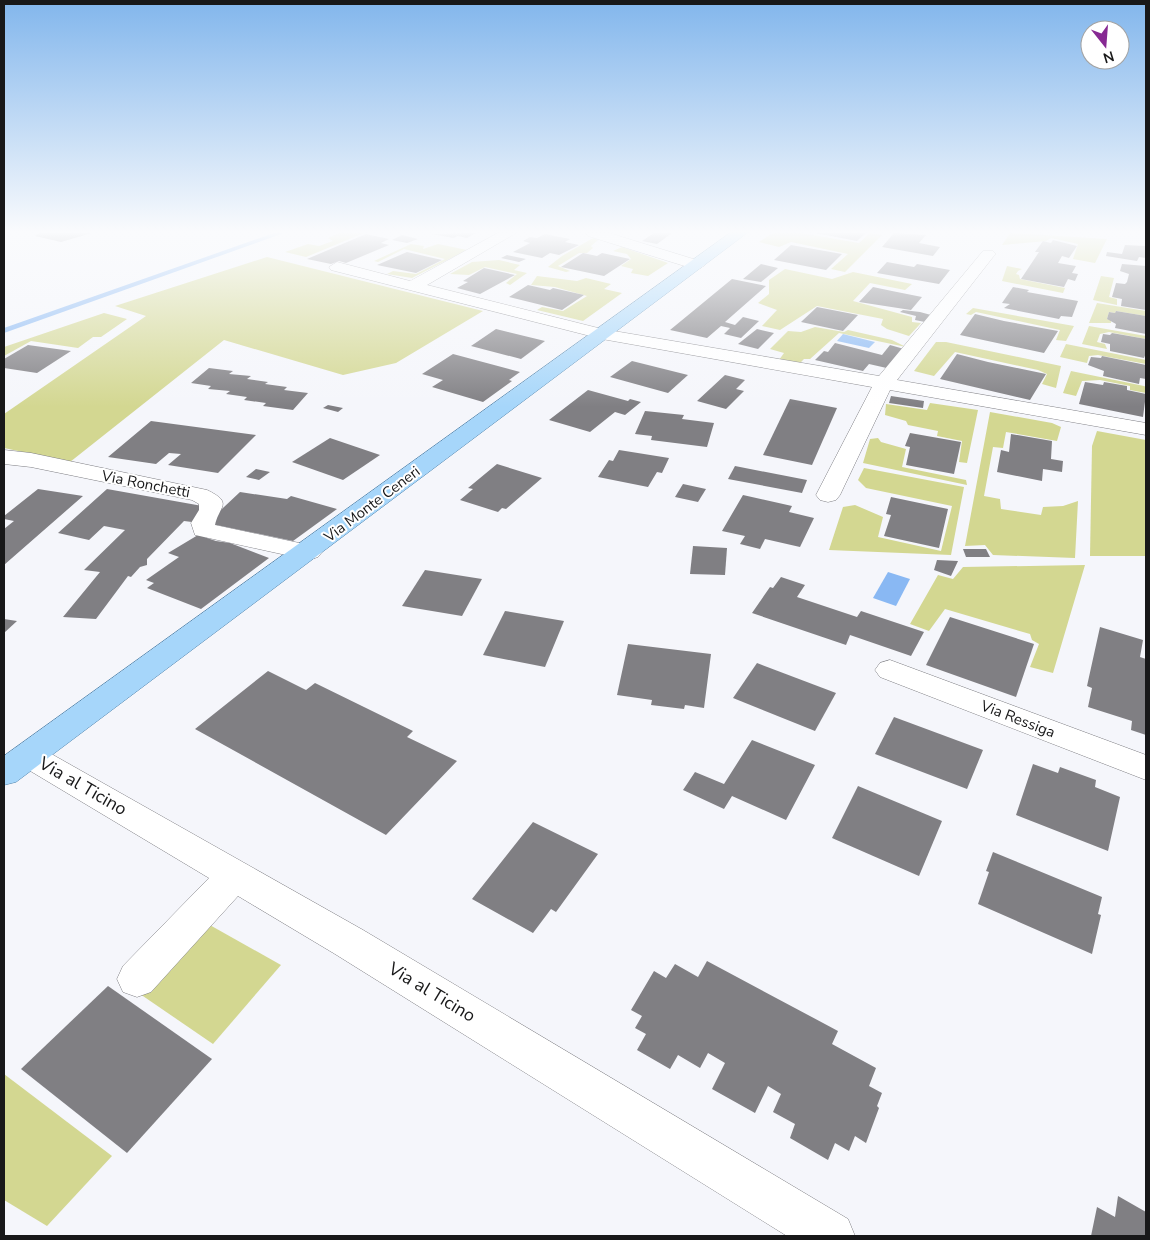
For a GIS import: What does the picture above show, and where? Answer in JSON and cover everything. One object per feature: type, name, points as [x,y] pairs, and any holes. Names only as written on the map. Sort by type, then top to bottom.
[{"type":"main road","name":"Via Monte Ceneri","points":[[16,764],[309,552],[661,291]]},
{"type":"street","points":[[431,291],[602,334],[1146,429]]},
{"type":"street","points":[[828,495],[884,383],[958,291]]},
{"type":"street","name":"Via Ronchetti","points":[[4,457],[31,460],[199,495],[211,501],[211,510],[203,522],[204,530],[309,552]]},
{"type":"street","name":"Via Ressiga","points":[[890,670],[1146,768]]},
{"type":"street","name":"Via al Ticino","points":[[16,764],[235,875],[349,942],[831,1236]]},
{"type":"street","points":[[137,979],[235,875]]},
{"type":"green space","points":[[162,291],[402,291],[483,311],[396,363],[343,375],[224,340],[70,462],[4,448],[4,414],[146,316],[115,306]]},
{"type":"green space","points":[[569,291],[612,291],[622,293],[583,321],[537,310],[542,307],[563,311],[587,296]]},
{"type":"green space","points":[[769,291],[863,291],[853,301],[912,317],[912,322],[921,323],[909,336],[887,329],[881,325],[883,319],[817,306],[780,330],[762,326],[777,310],[758,303],[769,294]]},
{"type":"green space","points":[[1096,291],[1111,291],[1109,297],[1117,299],[1117,305],[1093,300]]},
{"type":"green space","points":[[1097,303],[1146,311],[1146,316],[1116,311],[1115,313],[1109,312],[1107,319],[1111,320],[1111,323],[1089,323]]},
{"type":"green space","points":[[973,308],[1074,326],[1066,341],[1056,340],[1060,330],[976,312],[971,315],[966,314]]},
{"type":"green space","points":[[104,313],[127,319],[101,337],[93,337],[78,348],[31,341],[4,356],[4,347]]},
{"type":"green space","points":[[1089,326],[1146,336],[1146,339],[1109,332],[1100,334],[1097,342],[1105,344],[1107,349],[1082,344]]},
{"type":"green space","points":[[815,327],[844,332],[848,330],[892,340],[906,347],[839,333],[810,359],[804,359],[799,364],[779,360],[784,353],[770,349],[788,331],[801,332]]},
{"type":"green space","points":[[936,342],[946,342],[1061,366],[1056,388],[1042,384],[1047,374],[1038,370],[955,352],[934,376],[914,371]]},
{"type":"green space","points":[[1066,344],[1146,360],[1146,364],[1098,355],[1089,356],[1087,363],[1060,357]]},
{"type":"green space","points":[[1071,371],[1144,386],[1146,387],[1146,393],[1130,390],[1130,386],[1100,380],[1082,381],[1076,396],[1063,393]]},
{"type":"green space","points":[[930,403],[978,410],[967,463],[959,462],[962,441],[937,436],[938,431],[908,425],[906,421],[885,415],[886,404],[927,410]]},
{"type":"green space","points":[[990,412],[1052,423],[1061,427],[1057,441],[1006,432],[1003,448],[993,447],[984,496],[1000,499],[1001,509],[1041,515],[1043,507],[1063,506],[1078,501],[1075,558],[993,555],[985,545],[965,546]]},
{"type":"green space","points":[[1097,431],[1146,440],[1146,556],[1090,556],[1092,446]]},
{"type":"green space","points":[[878,438],[881,442],[906,449],[902,467],[966,480],[967,485],[863,463],[870,439]]},
{"type":"green space","points":[[864,468],[964,487],[951,555],[829,550],[843,507],[855,505],[883,517],[878,537],[941,551],[952,506],[866,488],[858,480]]},
{"type":"green space","points":[[1085,565],[1053,673],[1030,667],[1039,644],[1032,640],[1030,634],[945,609],[929,631],[910,624],[938,575],[953,579],[963,567]]},
{"type":"green space","points":[[208,924],[281,965],[213,1044],[140,994]]},
{"type":"green space","points":[[4,1074],[112,1156],[47,1226],[4,1200]]},
{"type":"water","points":[[843,334],[875,342],[869,348],[837,341]]},
{"type":"water","points":[[888,572],[910,579],[896,606],[873,598]]},
{"type":"building","points":[[468,291],[486,291],[480,294]]},
{"type":"building","points":[[519,291],[566,291],[584,295],[562,310],[509,297]]},
{"type":"building","points":[[718,291],[760,291],[725,322],[735,325],[743,317],[759,321],[741,338],[724,334],[730,328],[721,326],[707,338],[670,330]]},
{"type":"building","points":[[869,291],[892,291],[922,297],[911,310],[859,302]]},
{"type":"building","points":[[1010,291],[1028,291],[1027,292],[1078,301],[1072,317],[1061,316],[1059,319],[1004,308],[1010,304],[1002,303]]},
{"type":"building","points":[[1114,291],[1146,291],[1146,310],[1121,306],[1122,299],[1112,297]]},
{"type":"building","points":[[817,307],[858,315],[843,331],[801,322]]},
{"type":"building","points":[[903,310],[931,315],[925,322],[915,320],[916,316],[900,312]]},
{"type":"building","points":[[1116,311],[1146,316],[1146,334],[1115,328],[1116,324],[1107,319],[1109,312],[1115,313]]},
{"type":"building","points":[[975,314],[1058,331],[1044,353],[960,335]]},
{"type":"building","points":[[496,329],[545,341],[521,359],[471,346]]},
{"type":"building","points":[[757,329],[774,333],[758,349],[738,344]]},
{"type":"building","points":[[1112,333],[1146,339],[1144,358],[1110,351],[1110,344],[1101,342],[1103,334],[1110,335]]},
{"type":"building","points":[[835,343],[882,355],[890,345],[904,349],[891,369],[869,364],[863,371],[815,360],[824,351],[828,352]]},
{"type":"building","points":[[28,345],[71,351],[37,373],[4,368],[4,359]]},
{"type":"building","points":[[453,354],[520,372],[509,380],[512,381],[483,402],[432,387],[443,380],[422,374]]},
{"type":"building","points":[[957,354],[1046,374],[1030,400],[940,379]]},
{"type":"building","points":[[1102,356],[1146,365],[1146,379],[1140,378],[1139,384],[1103,376],[1104,371],[1088,365],[1091,357],[1101,358]]},
{"type":"building","points":[[632,361],[688,375],[668,393],[610,377]]},
{"type":"building","points":[[209,368],[233,371],[229,374],[251,376],[247,379],[287,387],[284,390],[308,393],[293,410],[263,406],[266,403],[244,400],[247,397],[226,394],[230,391],[208,389],[211,386],[191,383]]},
{"type":"building","points":[[725,375],[745,380],[736,389],[744,391],[726,409],[697,401]]},
{"type":"building","points":[[1085,382],[1103,385],[1104,382],[1127,386],[1127,390],[1146,394],[1143,417],[1079,404]]},
{"type":"building","points":[[588,390],[628,401],[630,399],[641,402],[625,415],[615,412],[590,432],[549,420]]},
{"type":"building","points":[[891,396],[924,401],[923,408],[889,403]]},
{"type":"building","points":[[790,399],[837,408],[812,465],[763,455]]},
{"type":"building","points":[[328,405],[343,408],[338,412],[323,408]]},
{"type":"building","points":[[645,411],[684,415],[682,419],[714,423],[707,447],[651,440],[652,436],[635,434]]},
{"type":"building","points":[[151,421],[256,435],[218,473],[168,465],[181,454],[169,453],[156,464],[108,457]]},
{"type":"building","points":[[910,433],[961,442],[954,474],[906,465],[910,447],[905,446]]},
{"type":"building","points":[[1011,434],[1052,441],[1051,459],[1063,461],[1062,472],[1043,469],[1042,481],[997,472],[1001,450],[1009,452]]},
{"type":"building","points":[[330,438],[380,455],[343,480],[292,462]]},
{"type":"building","points":[[619,450],[669,458],[662,473],[657,472],[648,487],[598,477],[609,460],[613,461]]},
{"type":"building","points":[[497,464],[542,478],[506,509],[502,508],[498,512],[460,500],[473,489],[468,488]]},
{"type":"building","points":[[735,466],[807,480],[802,493],[728,479]]},
{"type":"building","points":[[256,469],[270,472],[259,480],[246,477]]},
{"type":"building","points":[[683,484],[706,489],[698,502],[675,497]]},
{"type":"building","points":[[38,489],[83,496],[4,565],[4,529],[14,521],[4,519],[4,516]]},
{"type":"building","points":[[107,489],[208,507],[192,522],[184,521],[147,559],[147,565],[140,567],[131,577],[128,576],[96,619],[63,617],[100,572],[84,570],[125,530],[104,526],[89,540],[58,533]]},
{"type":"building","points":[[240,492],[287,499],[291,496],[337,509],[293,541],[207,523]]},
{"type":"building","points":[[743,495],[792,506],[789,512],[814,518],[800,547],[765,539],[760,549],[740,544],[745,536],[722,531]]},
{"type":"building","points":[[891,497],[948,509],[939,548],[884,536],[891,515],[886,514]]},
{"type":"building","points":[[198,535],[230,543],[269,558],[201,609],[147,588],[154,583],[146,580],[179,557],[168,553]]},
{"type":"building","points":[[693,546],[727,548],[725,575],[690,574]]},
{"type":"building","points":[[963,549],[986,549],[990,557],[966,557]]},
{"type":"building","points":[[937,560],[958,561],[951,576],[934,570]]},
{"type":"building","points":[[425,570],[482,579],[462,616],[402,606]]},
{"type":"building","points":[[781,577],[805,585],[797,597],[857,617],[861,611],[924,632],[911,656],[850,635],[846,645],[752,613],[770,587],[773,588]]},
{"type":"building","points":[[505,611],[564,621],[545,667],[483,655]]},
{"type":"building","points":[[950,617],[1034,644],[1016,697],[926,665]]},
{"type":"building","points":[[4,619],[17,621],[4,633]]},
{"type":"building","points":[[1100,627],[1143,640],[1140,657],[1146,659],[1146,735],[1131,730],[1132,721],[1088,707],[1092,688],[1087,686]]},
{"type":"building","points":[[628,644],[711,654],[704,708],[685,705],[684,709],[651,705],[652,700],[617,695]]},
{"type":"building","points":[[757,663],[836,693],[815,731],[733,698]]},
{"type":"building","points":[[268,671],[306,690],[315,683],[413,731],[407,737],[457,761],[386,835],[195,729]]},
{"type":"building","points":[[894,717],[983,750],[967,789],[875,754]]},
{"type":"building","points":[[752,740],[815,765],[786,820],[732,796],[724,809],[683,790],[695,772],[724,784]]},
{"type":"building","points":[[1033,764],[1058,773],[1060,767],[1096,780],[1095,787],[1120,797],[1108,851],[1016,815]]},
{"type":"building","points":[[858,786],[942,821],[919,876],[832,838]]},
{"type":"building","points":[[533,822],[598,854],[556,912],[551,909],[533,933],[472,899]]},
{"type":"building","points":[[993,852],[1102,897],[1098,914],[1101,915],[1092,954],[978,904],[989,872],[986,871]]},
{"type":"building","points":[[707,961],[838,1031],[832,1044],[876,1068],[869,1086],[882,1093],[877,1106],[879,1108],[866,1143],[855,1136],[849,1151],[835,1143],[828,1160],[790,1138],[795,1124],[773,1112],[781,1094],[768,1086],[755,1113],[712,1089],[725,1063],[708,1053],[700,1068],[678,1055],[670,1069],[637,1050],[646,1034],[635,1028],[642,1016],[631,1010],[654,971],[666,978],[675,964],[698,977]]},
{"type":"building","points":[[108,986],[212,1059],[127,1153],[21,1069]]},
{"type":"building","points":[[1118,1196],[1146,1212],[1146,1236],[1091,1236],[1097,1207],[1115,1217]]},
{"type":"waterway","points":[[4,331],[117,291]]}]
